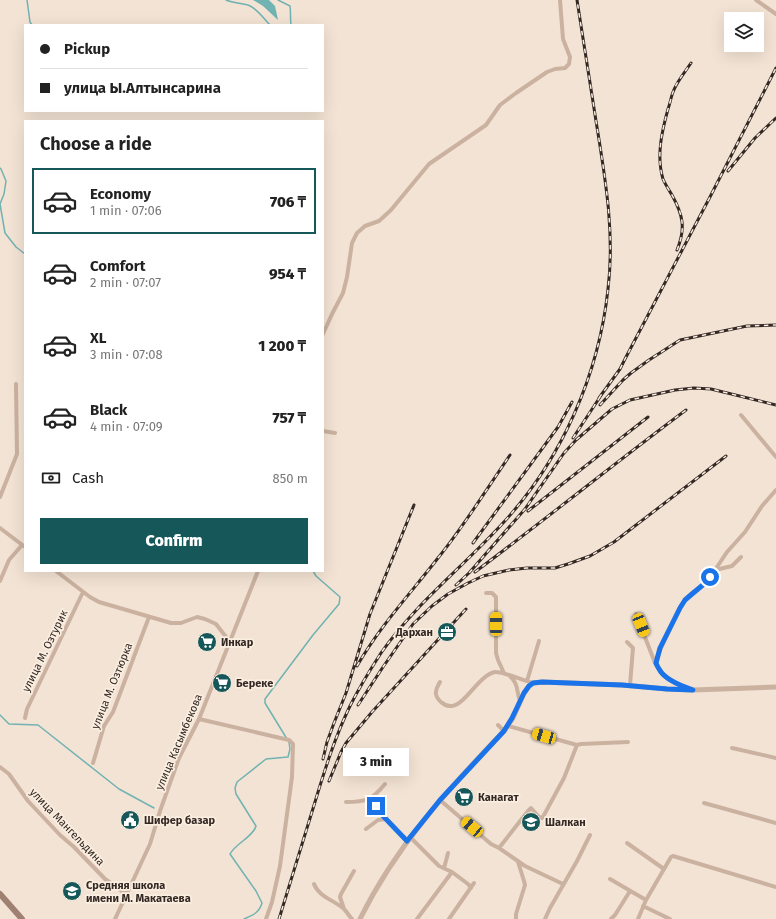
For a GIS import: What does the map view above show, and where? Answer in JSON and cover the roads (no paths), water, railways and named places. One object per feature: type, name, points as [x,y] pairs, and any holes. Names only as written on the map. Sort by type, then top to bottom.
[{"type":"main road","points":[[0,894],[22,919]]},
{"type":"street","points":[[324,332],[343,293],[352,243],[357,233],[365,226],[379,221],[391,210],[429,164],[486,125],[500,105],[547,72],[565,68],[569,64],[570,57],[564,39],[560,0]]},
{"type":"street","points":[[756,0],[776,14]]},
{"type":"street","points":[[0,497],[17,454],[16,384]]},
{"type":"street","points":[[741,415],[776,456]]},
{"type":"street","points":[[324,431],[335,433]]},
{"type":"street","points":[[656,663],[660,648],[685,600],[704,584],[762,506],[776,490]]},
{"type":"street","points":[[0,528],[23,546],[9,560],[0,581]]},
{"type":"street","points":[[715,570],[732,566],[742,557]]},
{"type":"street","points":[[57,572],[83,592],[99,602],[171,623],[181,623],[197,617],[205,619],[216,624],[230,642]]},
{"type":"street","name":"улица Касымбекова","points":[[115,919],[150,844],[179,758],[199,719],[258,572]]},
{"type":"street","name":"улица М. Озтурик","points":[[25,718],[27,708],[83,592]]},
{"type":"street","points":[[486,593],[492,594],[496,597],[496,653],[504,673]]},
{"type":"street","points":[[636,614],[662,674],[670,680],[693,690]]},
{"type":"street","name":"улица М. Озтюрка","points":[[93,762],[104,726],[113,712],[149,617]]},
{"type":"street","points":[[526,681],[539,641]]},
{"type":"street","points":[[627,642],[633,648],[630,685]]},
{"type":"street","points":[[440,682],[437,687],[436,696],[443,703],[451,706],[465,697],[489,674],[497,672],[533,683],[630,685],[693,690],[776,687]]},
{"type":"street","points":[[509,675],[516,682],[520,701]]},
{"type":"street","points":[[360,919],[382,879],[409,839],[440,800],[508,726],[526,690],[533,683]]},
{"type":"street","points":[[199,719],[289,740],[293,744],[292,777],[280,866],[272,902],[266,919]]},
{"type":"street","points":[[498,725],[504,731]]},
{"type":"street","points":[[508,726],[577,745],[628,742]]},
{"type":"street","points":[[499,848],[532,808],[539,817],[542,818],[564,778],[577,745]]},
{"type":"street","points":[[732,748],[776,758]]},
{"type":"street","name":"улица Мангельдина","points":[[0,767],[9,774],[28,801],[60,834],[105,879],[126,894]]},
{"type":"street","points":[[346,802],[366,801],[377,793],[385,784]]},
{"type":"street","points":[[370,799],[386,819],[439,866],[452,872],[471,888]]},
{"type":"street","points":[[440,800],[491,844],[518,861],[563,884]]},
{"type":"street","points":[[704,803],[776,823]]},
{"type":"street","points":[[366,829],[378,820],[386,819]]},
{"type":"street","points":[[545,919],[590,835]]},
{"type":"street","points":[[628,843],[664,869]]},
{"type":"street","points":[[444,868],[448,853]]},
{"type":"street","points":[[638,919],[646,900],[671,857],[675,856],[776,887]]},
{"type":"street","points":[[516,919],[524,885],[523,876],[518,861]]},
{"type":"street","points":[[352,919],[348,916],[344,909],[340,897],[354,871]]},
{"type":"street","points":[[417,919],[452,872]]},
{"type":"street","points":[[610,879],[646,900]]},
{"type":"street","points":[[449,919],[474,883]]},
{"type":"street","points":[[314,884],[322,894],[344,909]]},
{"type":"street","points":[[611,919],[630,891]]},
{"type":"street","points":[[643,906],[670,919]]},
{"type":"water","points":[[253,0],[269,0],[275,6],[278,20],[263,6]]},
{"type":"waterway","points":[[27,0],[31,24]]},
{"type":"waterway","points":[[226,0],[251,6],[269,24]]},
{"type":"waterway","points":[[278,0],[290,6],[291,24]]},
{"type":"waterway","points":[[0,168],[6,181],[4,194],[0,204],[5,233],[16,247],[24,253]]},
{"type":"waterway","points":[[287,739],[265,703],[265,699],[313,635],[339,604],[340,597],[316,576],[314,572]]},
{"type":"waterway","points":[[0,715],[9,724],[38,725],[119,789],[154,808]]},
{"type":"waterway","points":[[244,919],[253,915],[262,903],[256,891],[230,854],[252,833],[256,826],[236,794],[235,788],[237,782],[266,759],[288,757],[290,749],[289,742]]},
{"type":"railway","points":[[279,919],[331,753],[350,706],[361,686],[394,635],[424,602],[488,539],[524,498],[560,443],[586,384],[596,352],[608,289],[610,268],[610,226],[603,163],[577,0]]},
{"type":"railway","points":[[677,250],[682,235],[681,215],[676,202],[663,179],[660,153],[664,126],[672,94],[679,80],[691,63]]},
{"type":"railway","points":[[599,398],[620,369],[776,68]]},
{"type":"railway","points":[[728,171],[755,138],[776,118]]},
{"type":"railway","points":[[600,405],[631,373],[680,340],[747,326],[776,325]]},
{"type":"railway","points":[[456,585],[469,573],[525,509],[564,453],[576,440],[612,409],[630,400],[675,390],[694,388],[711,389],[776,405]]},
{"type":"railway","points":[[573,438],[602,394]]},
{"type":"railway","points":[[473,543],[558,427],[572,402]]},
{"type":"railway","points":[[475,572],[686,410]]},
{"type":"railway","points":[[528,511],[648,417]]},
{"type":"railway","points":[[357,666],[375,637],[457,533],[510,455]]},
{"type":"railway","points":[[358,705],[413,624],[432,606],[448,594],[483,576],[509,570],[527,568],[555,568],[590,556],[614,542],[726,456]]},
{"type":"railway","points":[[323,759],[327,742],[346,693],[370,614],[414,505]]},
{"type":"railway","points":[[329,781],[346,743],[372,712],[466,609]]},
{"type":"place","name":"Дархан","points":[[447,632]]},
{"type":"place","name":"Инкар","points":[[207,642]]},
{"type":"place","name":"Береке","points":[[222,683]]},
{"type":"place","name":"Канагат","points":[[464,797]]},
{"type":"place","name":"Шифер базар","points":[[130,820]]},
{"type":"place","name":"Шалкан","points":[[531,822]]},
{"type":"place","name":"Средняя школа имени М. Макатаева","points":[[72,891]]}]
